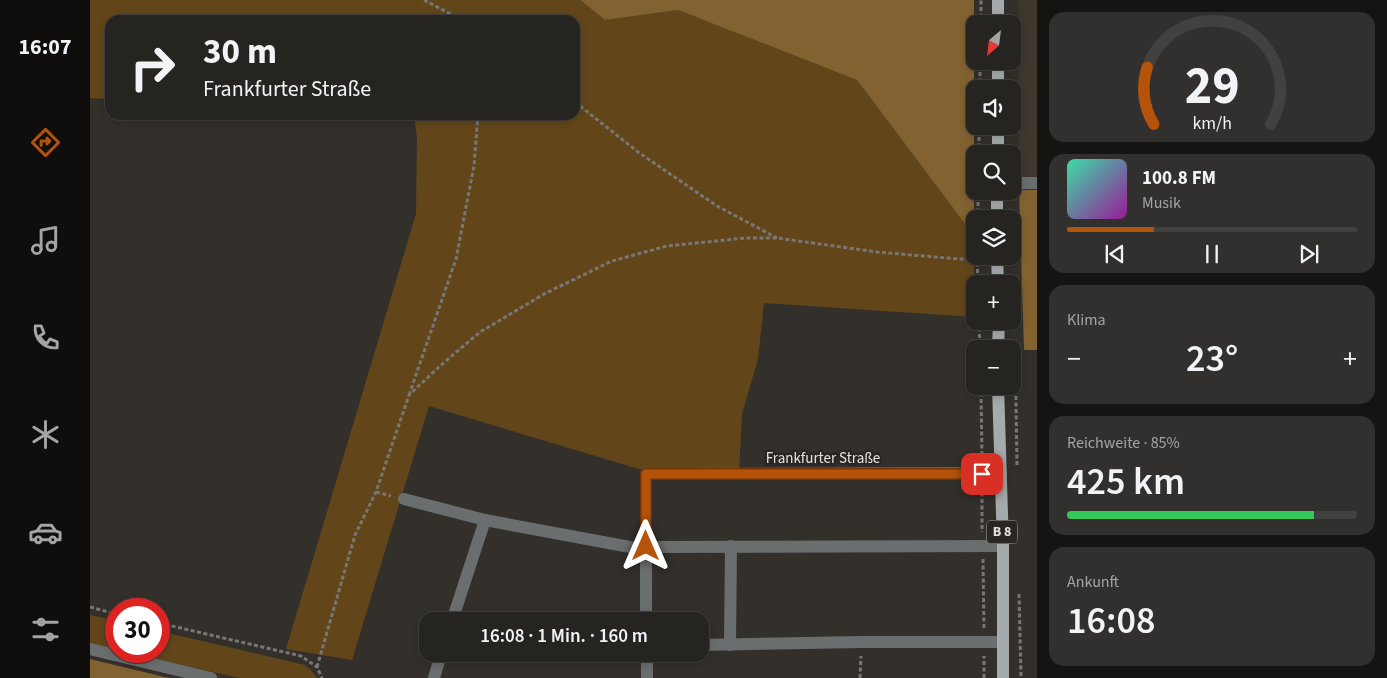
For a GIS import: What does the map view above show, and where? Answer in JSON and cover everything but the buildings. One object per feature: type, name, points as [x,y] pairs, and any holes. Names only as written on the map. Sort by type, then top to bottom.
[{"type":"main road","points":[[998,0],[998,15]]},
{"type":"main road","name":"B 8","points":[[998,395],[1003,546],[1003,678]]},
{"type":"street","points":[[1021,183],[1037,183]]},
{"type":"street","name":"Frankfurter Straße","points":[[646,548],[646,474],[1001,473]]},
{"type":"street","points":[[404,499],[484,520],[646,548],[730,546],[1003,546]]},
{"type":"street","points":[[455,612],[484,520]]},
{"type":"street","points":[[730,546],[730,645]]},
{"type":"street","points":[[646,548],[646,612]]},
{"type":"street","points":[[709,645],[1002,642]]},
{"type":"street","points":[[90,649],[211,678]]},
{"type":"street","points":[[434,678],[439,662]]},
{"type":"street","points":[[647,662],[647,678]]},
{"type":"path","points":[[424,0],[453,15]]},
{"type":"path","points":[[981,0],[981,15]]},
{"type":"path","points":[[580,106],[638,152],[710,201],[778,238]]},
{"type":"path","points":[[317,667],[355,535],[376,492],[456,260],[474,166],[478,120]]},
{"type":"path","points":[[409,395],[480,332],[544,294],[612,261],[667,246],[746,238],[778,238],[877,252],[966,257]]},
{"type":"path","points":[[1014,335],[1017,471]]},
{"type":"path","points":[[1019,589],[1021,678]]},
{"type":"path","points":[[90,607],[105,611]]},
{"type":"path","points":[[170,626],[301,656],[317,667],[322,678]]},
{"type":"path","points":[[860,678],[861,642]]},
{"type":"shaded area","points":[[90,0],[580,0],[605,20],[678,10],[857,80],[966,225],[966,265],[974,265],[974,275],[966,275],[966,316],[764,303],[758,359],[742,414],[739,472],[639,469],[429,406],[352,660],[286,649],[416,214],[417,137],[415,120],[580,120],[580,15],[105,15],[105,99],[90,98]]},
{"type":"shaded area","points":[[580,0],[974,0],[974,15],[966,15],[966,70],[974,70],[974,80],[966,80],[966,135],[974,135],[974,145],[966,145],[966,200],[974,200],[974,210],[966,210],[966,225],[857,80],[678,10],[605,20]]},
{"type":"shaded area","points":[[1019,0],[1037,0],[1037,190],[1021,190],[1021,145],[1019,145],[1019,135],[1021,135],[1021,80],[1019,80],[1019,70],[1021,70],[1021,15],[1019,15]]},
{"type":"shaded area","points":[[1021,190],[1037,190],[1037,350],[1024,350],[1020,210]]},
{"type":"shaded area","points":[[90,615],[105,618],[105,647],[90,644]]},
{"type":"shaded area","points":[[170,634],[305,665],[317,678],[239,678],[170,662]]},
{"type":"shaded area","points":[[90,659],[169,678],[90,678]]},
{"type":"route","points":[[646,546],[646,474],[982,474]]}]
